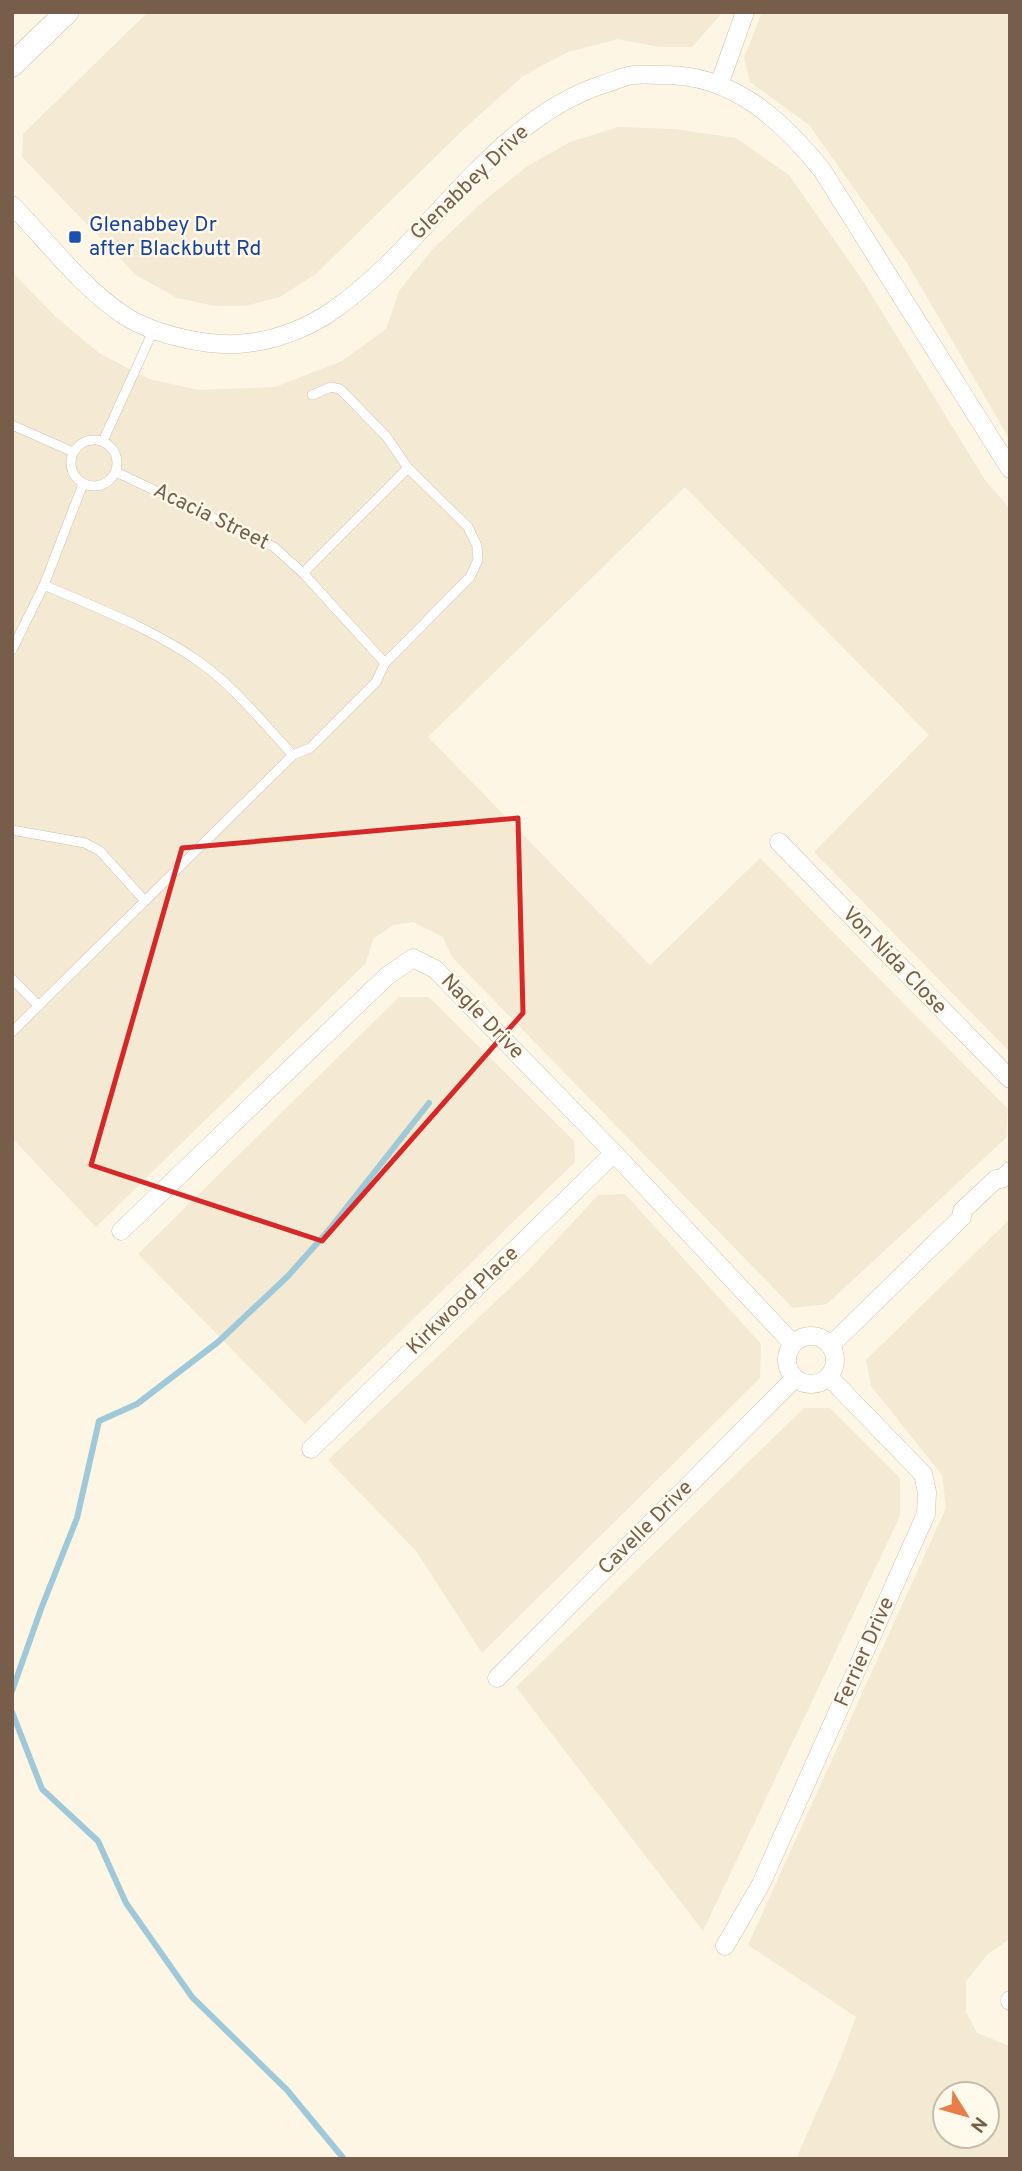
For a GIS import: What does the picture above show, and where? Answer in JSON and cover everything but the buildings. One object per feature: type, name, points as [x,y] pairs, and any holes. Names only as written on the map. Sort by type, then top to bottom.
[{"type":"street","points":[[12,65],[67,12]]},
{"type":"street","points":[[719,85],[744,12]]},
{"type":"street","name":"Glenabbey Drive","points":[[12,205],[96,294],[126,317],[154,329],[195,341],[246,344],[296,331],[333,311],[368,283],[496,154],[539,117],[586,90],[632,75],[678,74],[719,85],[761,107],[794,136],[822,170],[1010,469]]},
{"type":"street","name":"Von Nida Close","points":[[779,842],[1010,1079]]},
{"type":"street","name":"Nagle Drive","points":[[121,1231],[387,976],[413,958],[435,969],[614,1153],[793,1344]]},
{"type":"street","name":"Kirkwood Place","points":[[311,1449],[614,1153]]},
{"type":"street","points":[[831,1345],[962,1217],[962,1211],[970,1203],[996,1179],[1006,1175]]},
{"type":"street","points":[[812,1336],[831,1345],[836,1358],[829,1377],[816,1384],[808,1384],[795,1378],[788,1365],[789,1351],[793,1344],[812,1336]]},
{"type":"street","name":"Ferrier Drive","points":[[725,1946],[761,1884],[926,1514],[927,1492],[923,1474],[829,1377]]},
{"type":"street","name":"Cavelle Drive","points":[[497,1678],[795,1378]]},
{"type":"lane","points":[[103,441],[154,329]]},
{"type":"lane","points":[[12,1032],[293,755],[310,748],[376,682],[385,663],[470,577],[478,560],[478,546],[468,527],[408,468],[386,436],[340,389],[331,387],[312,395]]},
{"type":"lane","points":[[12,425],[73,452]]},
{"type":"lane","points":[[89,440],[103,441],[114,450],[118,464],[116,472],[106,483],[99,486],[83,484],[73,474],[73,452],[77,446],[89,440]]},
{"type":"lane","points":[[303,573],[408,468]]},
{"type":"lane","name":"Acacia Street","points":[[116,472],[260,538],[274,547],[303,573],[385,663]]},
{"type":"lane","points":[[12,650],[44,585],[83,484]]},
{"type":"lane","points":[[44,585],[153,632],[199,662],[228,686],[293,755]]},
{"type":"lane","points":[[12,830],[85,843],[100,851],[145,901]]},
{"type":"lane","points":[[12,979],[38,1006]]},
{"type":"highlighted area","points":[[518,818],[523,1013],[322,1241],[91,1165],[182,848]]},
{"type":"shaded area","points":[[148,12],[723,12],[692,47],[659,47],[618,39],[568,52],[523,76],[466,127],[316,274],[280,297],[245,306],[215,306],[177,298],[136,275],[22,157],[23,134]]},
{"type":"shaded area","points":[[762,12],[1010,12],[1010,440],[907,263],[809,125],[750,82],[744,58]]},
{"type":"shaded area","points":[[618,127],[675,129],[736,138],[789,175],[863,281],[985,480],[1010,509],[1010,1052],[814,852],[929,735],[685,487],[428,737],[650,965],[760,858],[1008,1109],[1006,1138],[827,1304],[793,1308],[452,957],[443,937],[413,922],[393,925],[373,939],[366,963],[96,1227],[14,1140],[12,1141],[12,272],[56,317],[99,353],[149,379],[199,390],[275,387],[342,361],[386,329],[399,291],[432,250],[479,205],[526,167],[570,142]]},
{"type":"shaded area","points":[[399,997],[429,997],[574,1141],[575,1162],[305,1424],[138,1254]]},
{"type":"shaded area","points":[[625,1194],[761,1344],[760,1378],[482,1653],[416,1551],[328,1460],[528,1271],[598,1195]]},
{"type":"shaded area","points":[[1010,1219],[1010,1936],[987,1955],[966,1981],[966,2012],[977,2033],[1010,2046],[1010,2159],[796,2159],[856,2017],[748,1945],[946,1508],[942,1475],[871,1386],[866,1360]]},
{"type":"shaded area","points":[[804,1408],[830,1408],[900,1478],[900,1516],[703,1931],[516,1687]]},
{"type":"waterway","points":[[12,1691],[77,1518],[99,1421],[137,1404],[218,1342],[288,1276],[328,1231],[429,1103]]},
{"type":"waterway","points":[[12,1712],[42,1789],[98,1841],[126,1903],[192,1997],[287,2090],[344,2159]]},
{"type":"place","name":"Glenabbey Dr after Blackbutt Rd","points":[[75,237]]}]
